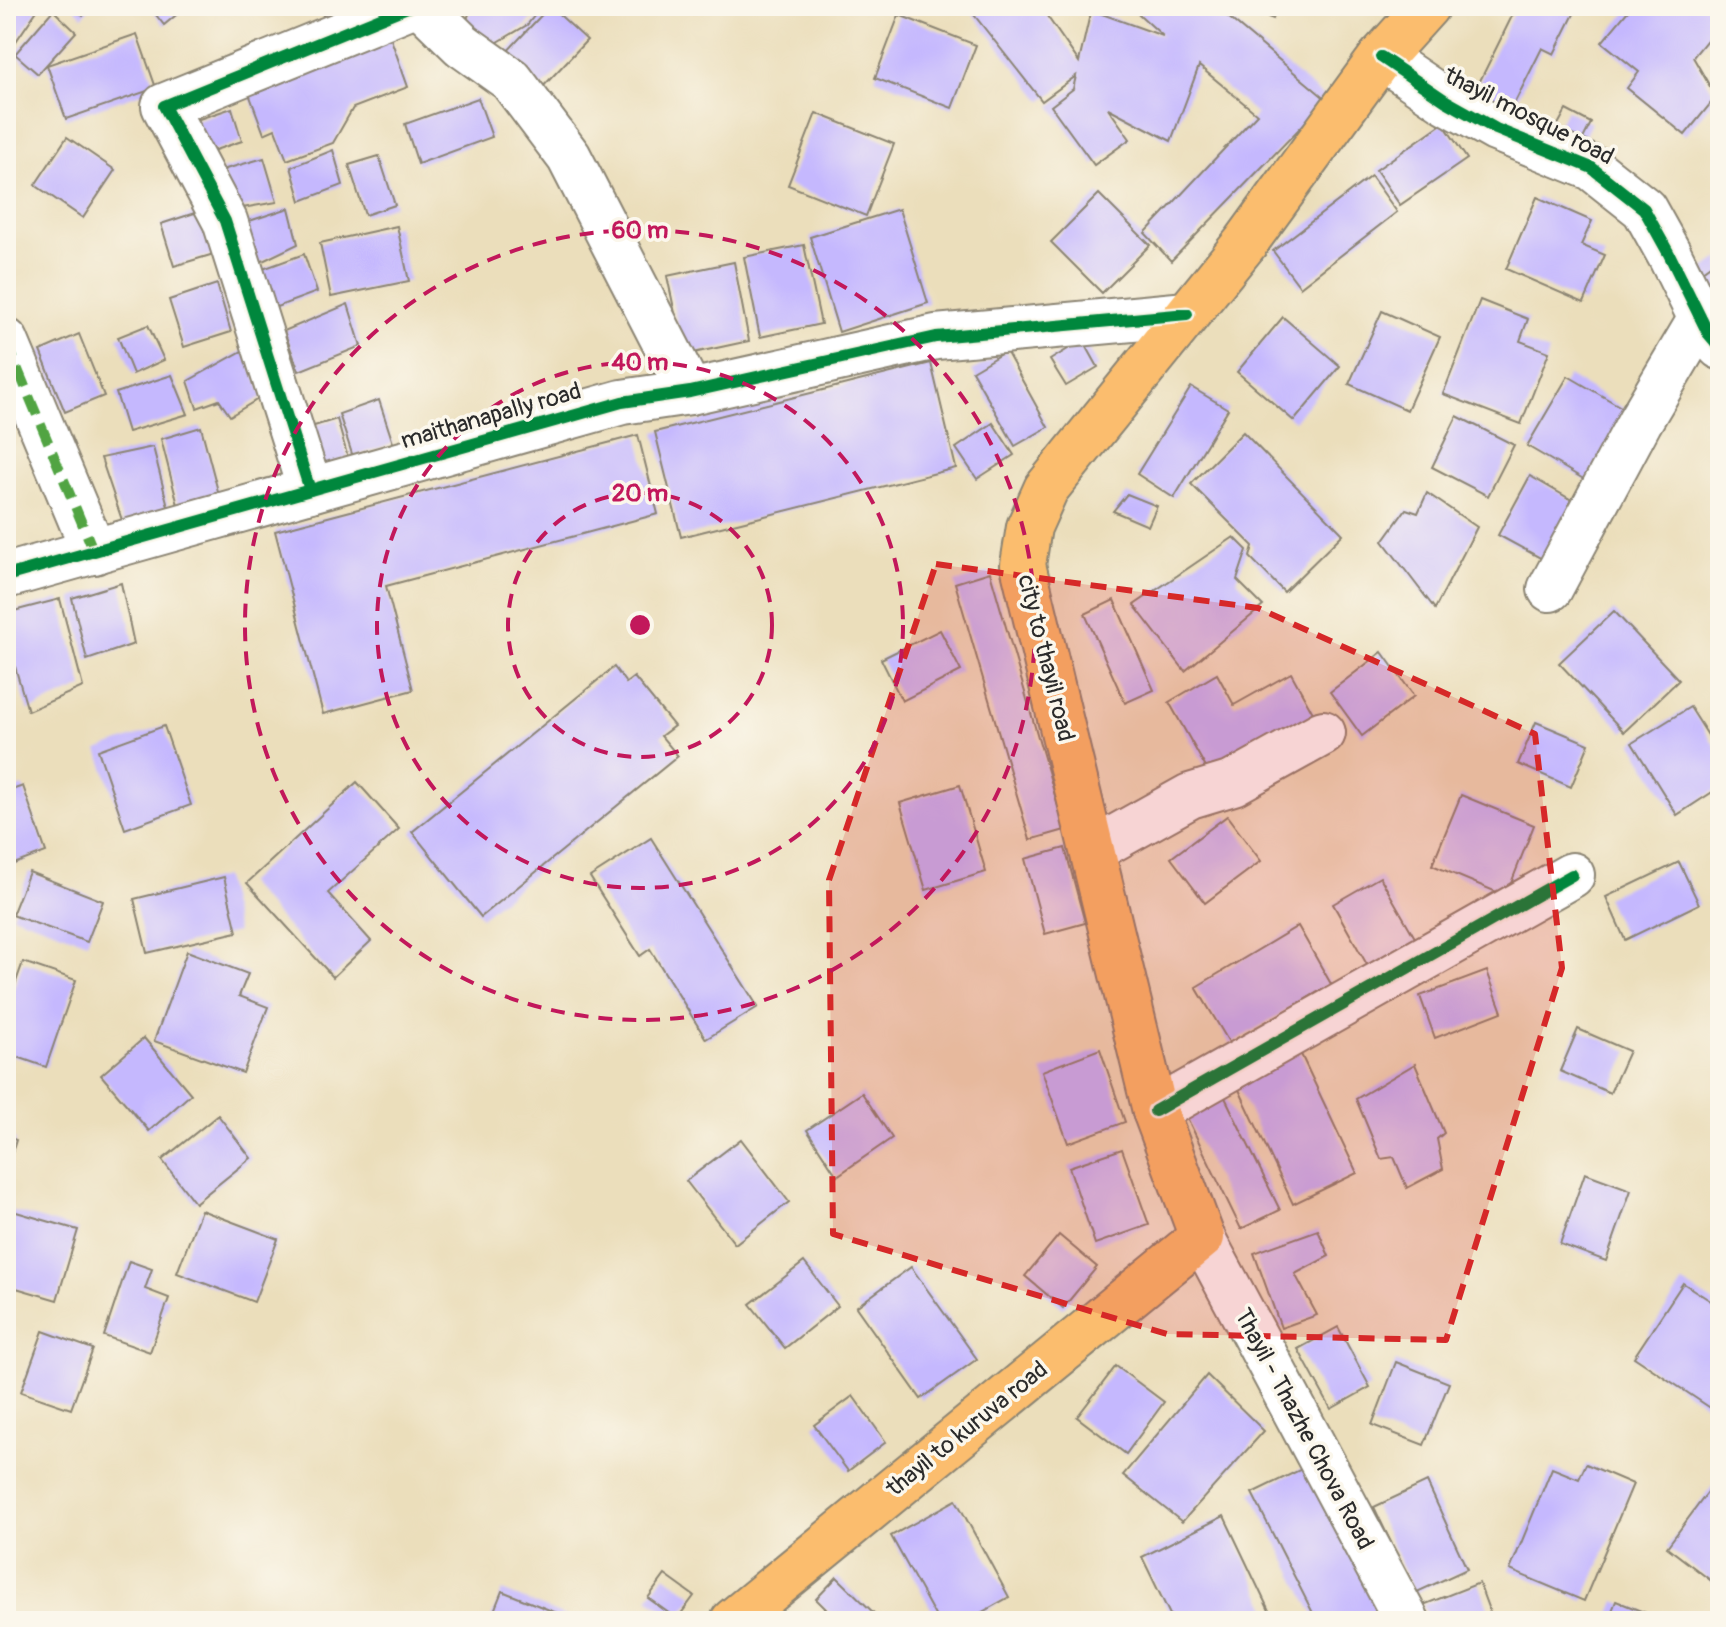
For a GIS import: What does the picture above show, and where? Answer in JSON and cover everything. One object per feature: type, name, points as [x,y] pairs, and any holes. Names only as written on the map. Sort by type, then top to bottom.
[{"type":"main road","name":"city to thayil road","points":[[1202,1237],[1155,1111],[1023,565],[1029,527],[1046,489],[1246,242],[1381,57],[1427,6]]},
{"type":"main road","name":"thayil to kuruva road","points":[[733,1621],[1202,1237]]},
{"type":"street","points":[[310,490],[225,221],[164,106],[410,6]]},
{"type":"street","points":[[422,6],[462,45],[511,80],[569,157],[690,392]]},
{"type":"street","name":"thayil mosque road","points":[[1381,57],[1446,101],[1496,129],[1592,168],[1644,209],[1710,332]]},
{"type":"street","name":"maithanapally road","points":[[6,576],[622,402],[690,392],[936,337],[1187,314]]},
{"type":"street","points":[[1550,589],[1640,421],[1710,332]]},
{"type":"street","points":[[6,341],[94,552]]},
{"type":"street","points":[[1093,850],[1190,796],[1233,783],[1323,733]]},
{"type":"street","points":[[1155,1111],[1572,875]]},
{"type":"street","name":"Thayil - Thazhe Chova Road","points":[[1202,1237],[1407,1621]]},
{"type":"highlighted area","points":[[936,564],[1258,608],[1535,734],[1562,968],[1446,1340],[1167,1334],[833,1234],[829,880]]},
{"type":"building","points":[[6,6],[40,6],[10,50],[6,47]]},
{"type":"building","points":[[72,6],[91,6],[83,16]]},
{"type":"building","points":[[149,6],[187,6],[164,25]]},
{"type":"building","points":[[315,6],[354,6],[332,25]]},
{"type":"building","points":[[472,6],[542,6],[527,25],[493,45],[462,33]]},
{"type":"building","points":[[550,6],[587,40],[538,92],[502,57]]},
{"type":"building","points":[[967,6],[1040,6],[1079,62],[1091,10],[1163,36],[1130,6],[1215,6],[1327,100],[1171,261],[1145,233],[1257,114],[1199,66],[1171,141],[1108,108],[1130,139],[1094,165],[1051,106],[1073,89],[1076,76],[1042,101]]},
{"type":"building","points":[[1240,6],[1278,6],[1273,19]]},
{"type":"building","points":[[1517,6],[1578,6],[1554,54],[1542,48],[1506,120],[1470,101]]},
{"type":"building","points":[[1632,6],[1720,6],[1720,24],[1693,57],[1716,97],[1685,135],[1627,88],[1639,72],[1602,42]]},
{"type":"building","points":[[53,10],[76,32],[38,74],[15,54]]},
{"type":"building","points":[[899,15],[976,45],[952,108],[875,78]]},
{"type":"building","points":[[387,28],[408,87],[353,108],[333,143],[287,160],[275,129],[264,134],[244,80]]},
{"type":"building","points":[[137,34],[156,88],[66,119],[47,65]]},
{"type":"building","points":[[478,98],[492,137],[418,164],[405,124]]},
{"type":"building","points":[[232,108],[242,141],[200,155],[190,122]]},
{"type":"building","points":[[1566,110],[1591,123],[1580,145],[1554,132]]},
{"type":"building","points":[[816,113],[894,144],[866,216],[788,185]]},
{"type":"building","points":[[1443,123],[1467,159],[1400,205],[1376,170]]},
{"type":"building","points":[[67,137],[115,170],[83,218],[35,185]]},
{"type":"building","points":[[333,150],[343,185],[301,201],[291,167]]},
{"type":"building","points":[[379,156],[395,205],[365,215],[349,165]]},
{"type":"building","points":[[264,158],[277,202],[231,210],[222,170]]},
{"type":"building","points":[[1371,176],[1397,212],[1300,287],[1273,251]]},
{"type":"building","points":[[1099,194],[1150,245],[1102,293],[1051,242]]},
{"type":"building","points":[[1537,197],[1592,221],[1581,245],[1605,255],[1584,303],[1506,269]]},
{"type":"building","points":[[213,207],[227,250],[174,266],[161,224]]},
{"type":"building","points":[[289,208],[298,244],[250,267],[237,225]]},
{"type":"building","points":[[899,209],[928,303],[839,332],[810,237]]},
{"type":"building","points":[[397,226],[409,281],[331,297],[320,243]]},
{"type":"building","points":[[804,245],[821,324],[760,337],[744,257]]},
{"type":"building","points":[[304,254],[317,292],[263,312],[249,274]]},
{"type":"building","points":[[1720,258],[1720,304],[1698,274]]},
{"type":"building","points":[[734,262],[749,341],[684,355],[667,276]]},
{"type":"building","points":[[217,284],[231,332],[184,347],[169,300]]},
{"type":"building","points":[[1480,300],[1528,319],[1520,341],[1549,352],[1521,424],[1443,394]]},
{"type":"building","points":[[348,304],[361,346],[299,371],[284,331]]},
{"type":"building","points":[[1382,311],[1440,337],[1407,410],[1349,384]]},
{"type":"building","points":[[1283,317],[1340,366],[1294,421],[1237,372]]},
{"type":"building","points":[[148,325],[164,360],[133,374],[118,337]]},
{"type":"building","points":[[79,334],[104,396],[65,412],[40,351]]},
{"type":"building","points":[[1083,340],[1098,367],[1066,386],[1050,360]]},
{"type":"building","points":[[244,350],[263,396],[230,416],[219,400],[197,408],[188,381]]},
{"type":"building","points":[[1006,351],[1048,427],[1015,446],[972,371]]},
{"type":"building","points":[[931,363],[956,468],[681,537],[655,432]]},
{"type":"building","points":[[172,375],[188,414],[128,432],[116,393]]},
{"type":"building","points":[[1568,376],[1628,411],[1587,481],[1527,446]]},
{"type":"building","points":[[1191,387],[1228,409],[1174,498],[1137,474]]},
{"type":"building","points":[[379,400],[393,443],[353,457],[339,414]]},
{"type":"building","points":[[1457,416],[1514,445],[1488,496],[1432,467]]},
{"type":"building","points":[[337,419],[348,458],[312,469],[301,430]]},
{"type":"building","points":[[993,423],[1014,455],[977,479],[956,448]]},
{"type":"building","points":[[201,427],[219,495],[178,505],[161,439]]},
{"type":"building","points":[[1243,432],[1343,534],[1284,592],[1250,557],[1253,546],[1191,484]]},
{"type":"building","points":[[638,435],[658,514],[386,586],[413,690],[323,714],[275,531]]},
{"type":"building","points":[[153,447],[170,514],[124,526],[101,458]]},
{"type":"building","points":[[1530,476],[1575,502],[1544,560],[1498,535]]},
{"type":"building","points":[[1427,493],[1477,527],[1435,609],[1383,541],[1406,509],[1418,513]]},
{"type":"building","points":[[1127,494],[1157,506],[1148,526],[1113,511]]},
{"type":"building","points":[[1234,537],[1247,550],[1237,580],[1263,606],[1185,671],[1134,605]]},
{"type":"building","points":[[990,572],[1065,830],[1030,840],[955,583]]},
{"type":"building","points":[[121,583],[134,644],[87,660],[72,598]]},
{"type":"building","points":[[60,599],[83,687],[28,711],[6,636],[6,613]]},
{"type":"building","points":[[1114,600],[1154,690],[1125,703],[1085,614]]},
{"type":"building","points":[[1614,611],[1679,680],[1624,732],[1559,663]]},
{"type":"building","points":[[940,630],[961,671],[902,701],[881,659]]},
{"type":"building","points":[[1382,652],[1414,696],[1362,736],[1330,692]]},
{"type":"building","points":[[614,667],[626,683],[634,677],[674,726],[661,736],[678,756],[481,917],[412,832]]},
{"type":"building","points":[[1291,673],[1318,722],[1214,782],[1169,702],[1217,674],[1234,705]]},
{"type":"building","points":[[1690,707],[1720,754],[1720,787],[1677,815],[1632,743]]},
{"type":"building","points":[[1536,722],[1589,744],[1571,787],[1518,764]]},
{"type":"building","points":[[164,726],[191,805],[125,829],[98,750]]},
{"type":"building","points":[[357,782],[399,829],[328,893],[371,941],[333,977],[247,883]]},
{"type":"building","points":[[960,785],[986,872],[926,890],[900,803]]},
{"type":"building","points":[[23,786],[46,852],[6,867],[6,792]]},
{"type":"building","points":[[1461,795],[1534,825],[1506,896],[1432,865]]},
{"type":"building","points":[[1227,816],[1261,861],[1205,903],[1171,858]]},
{"type":"building","points":[[651,838],[758,1007],[706,1039],[650,949],[640,956],[590,877]]},
{"type":"building","points":[[1065,848],[1085,923],[1045,934],[1025,859]]},
{"type":"building","points":[[1679,862],[1699,904],[1625,940],[1606,897]]},
{"type":"building","points":[[29,872],[103,901],[87,942],[12,915]]},
{"type":"building","points":[[224,877],[237,932],[147,953],[134,899]]},
{"type":"building","points":[[1380,877],[1418,943],[1370,970],[1333,904]]},
{"type":"building","points":[[1298,926],[1331,984],[1230,1044],[1196,987]]},
{"type":"building","points":[[187,951],[248,974],[239,996],[268,1007],[243,1073],[154,1041]]},
{"type":"building","points":[[23,962],[76,980],[46,1067],[6,1053],[6,1010]]},
{"type":"building","points":[[1487,971],[1502,1012],[1435,1038],[1420,996]]},
{"type":"building","points":[[1578,1029],[1629,1051],[1610,1093],[1560,1071]]},
{"type":"building","points":[[144,1038],[191,1094],[149,1131],[101,1075]]},
{"type":"building","points":[[1298,1048],[1357,1173],[1293,1204],[1234,1079]]},
{"type":"building","points":[[1100,1049],[1125,1122],[1068,1143],[1042,1071]]},
{"type":"building","points":[[1415,1064],[1444,1133],[1437,1139],[1443,1169],[1407,1188],[1394,1157],[1381,1159],[1356,1099]]},
{"type":"building","points":[[1216,1079],[1280,1210],[1241,1229],[1178,1099]]},
{"type":"building","points":[[862,1093],[892,1138],[837,1176],[807,1130]]},
{"type":"building","points":[[218,1115],[251,1158],[195,1203],[162,1160]]},
{"type":"building","points":[[6,1136],[16,1140],[7,1169],[6,1169]]},
{"type":"building","points":[[741,1139],[789,1202],[735,1244],[686,1181]]},
{"type":"building","points":[[1122,1149],[1149,1225],[1095,1244],[1069,1167]]},
{"type":"building","points":[[1585,1173],[1631,1190],[1606,1261],[1560,1244]]},
{"type":"building","points":[[6,1209],[78,1230],[57,1300],[6,1285]]},
{"type":"building","points":[[201,1210],[278,1239],[254,1302],[177,1273]]},
{"type":"building","points":[[1318,1230],[1329,1256],[1295,1274],[1317,1315],[1281,1328],[1254,1253]]},
{"type":"building","points":[[1059,1235],[1097,1267],[1063,1308],[1025,1276]]},
{"type":"building","points":[[129,1261],[152,1269],[145,1289],[169,1298],[150,1352],[104,1336]]},
{"type":"building","points":[[804,1262],[838,1306],[785,1348],[750,1304]]},
{"type":"building","points":[[911,1267],[977,1359],[921,1399],[856,1307]]},
{"type":"building","points":[[1683,1283],[1720,1307],[1718,1413],[1634,1357]]},
{"type":"building","points":[[1338,1327],[1370,1387],[1331,1409],[1298,1349]]},
{"type":"building","points":[[43,1331],[93,1349],[71,1409],[21,1392]]},
{"type":"building","points":[[1396,1362],[1449,1383],[1424,1445],[1372,1425]]},
{"type":"building","points":[[1116,1366],[1164,1402],[1126,1454],[1077,1417]]},
{"type":"building","points":[[1207,1375],[1264,1431],[1182,1522],[1123,1475]]},
{"type":"building","points":[[853,1396],[886,1442],[848,1471],[814,1425]]},
{"type":"building","points":[[1312,1464],[1381,1621],[1317,1621],[1252,1493]]},
{"type":"building","points":[[1586,1464],[1633,1484],[1584,1601],[1510,1570],[1552,1468],[1579,1479]]},
{"type":"building","points":[[1716,1481],[1720,1485],[1718,1586],[1667,1547]]},
{"type":"building","points":[[1427,1482],[1467,1569],[1415,1593],[1374,1507]]},
{"type":"building","points":[[956,1500],[1009,1597],[966,1621],[938,1621],[891,1536]]},
{"type":"building","points":[[1224,1516],[1274,1621],[1173,1621],[1142,1557]]},
{"type":"building","points":[[665,1575],[694,1596],[677,1619],[648,1598]]},
{"type":"building","points":[[837,1577],[882,1621],[838,1621],[816,1599]]},
{"type":"building","points":[[1479,1583],[1493,1621],[1430,1621],[1423,1605]]},
{"type":"building","points":[[502,1591],[577,1621],[490,1621]]},
{"type":"building","points":[[1616,1601],[1666,1621],[1608,1621]]},
{"type":"marked path","points":[[6,341],[94,552]]},
{"type":"cycle path","points":[[310,490],[225,221],[164,106],[410,6]]},
{"type":"cycle path","points":[[1381,57],[1446,101],[1496,129],[1592,168],[1644,209],[1708,333],[1720,347]]},
{"type":"cycle path","points":[[6,576],[622,402],[690,392],[936,337],[1187,314]]},
{"type":"cycle path","points":[[1155,1111],[1572,875]]}]
